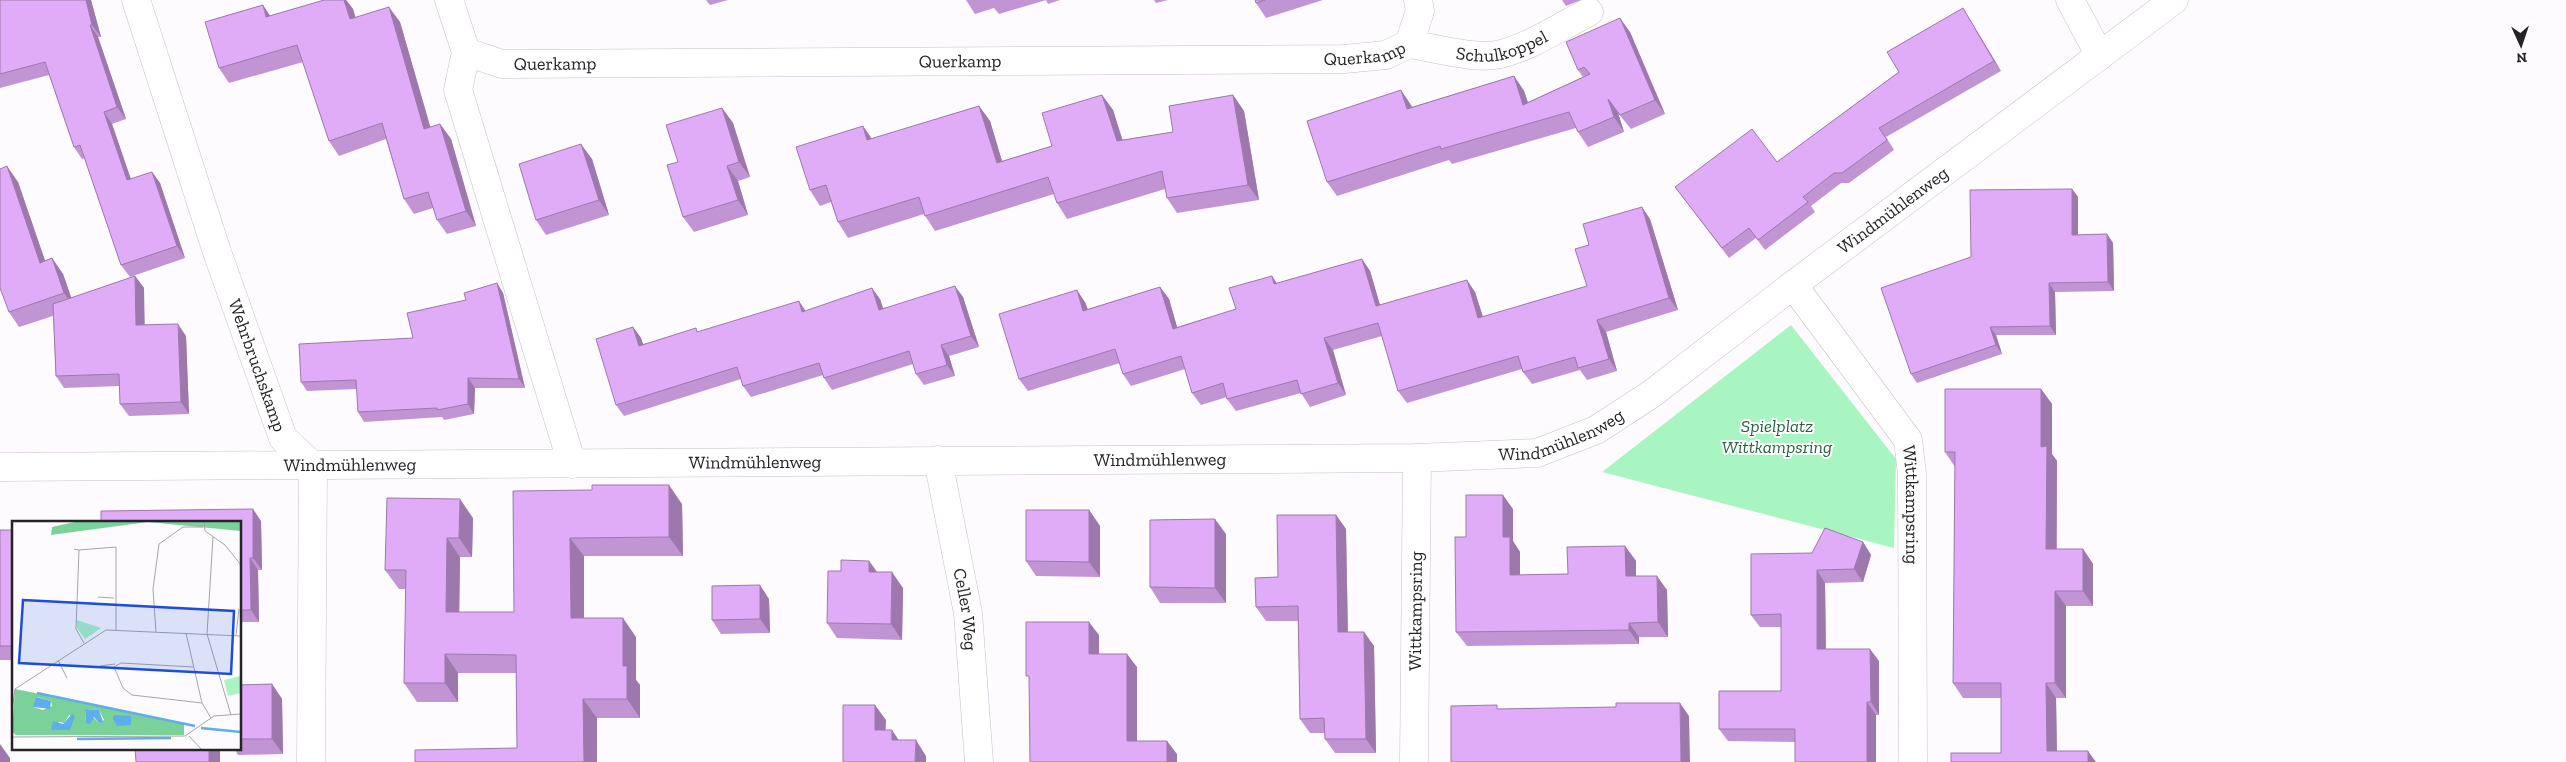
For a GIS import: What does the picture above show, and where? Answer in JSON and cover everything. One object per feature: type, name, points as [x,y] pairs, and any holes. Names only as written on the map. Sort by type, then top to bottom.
[{"type":"street","name":"Wehrbruchskamp","points":[[136,0],[217,252],[282,438],[313,466]]},
{"type":"street","points":[[449,0],[466,52],[458,90],[572,464]]},
{"type":"street","name":"Querkamp","points":[[466,52],[502,64],[1344,59],[1386,55],[1409,44],[1420,11],[1418,0]]},
{"type":"street","points":[[2070,0],[2100,56]]},
{"type":"street","name":"Windmühlenweg","points":[[0,467],[1417,458],[1537,453],[1596,430],[1650,396],[1793,285],[2174,0]]},
{"type":"street","name":"Schulkoppel","points":[[1409,44],[1480,55],[1500,54],[1525,45],[1589,12]]},
{"type":"street","name":"Wittkampsring","points":[[1793,285],[1908,440],[1912,474],[1912,762]]},
{"type":"street","name":"Wittkampsring","points":[[1414,762],[1417,458]]},
{"type":"street","name":"Celler Weg","points":[[938,460],[968,613],[979,762]]},
{"type":"street","points":[[311,762],[313,466]]},
{"type":"green space","name":"Spielplatz Wittkampsring","points":[[1791,325],[1896,459],[1894,548],[1602,472]]},
{"type":"building","points":[[0,0],[86,0],[92,25],[90,25],[117,107],[104,112],[127,180],[152,172],[177,246],[121,265],[80,145],[74,147],[45,62],[0,74]]},
{"type":"building","points":[[324,0],[344,0],[350,19],[389,7],[424,129],[440,124],[466,211],[437,220],[428,192],[404,199],[382,123],[329,141],[297,45],[219,68],[205,22],[263,5],[266,17]]},
{"type":"building","points":[[1963,8],[1994,61],[1879,128],[1887,140],[1842,173],[1834,173],[1803,197],[1808,202],[1758,240],[1749,228],[1722,248],[1675,187],[1752,129],[1777,162],[1899,72],[1887,52]]},
{"type":"building","points":[[1620,18],[1655,100],[1620,115],[1608,99],[1614,117],[1578,132],[1569,112],[1441,149],[1440,146],[1327,182],[1307,121],[1401,90],[1407,109],[1514,76],[1523,105],[1590,74],[1584,67],[1578,70],[1566,42]]},
{"type":"building","points":[[1102,95],[1117,141],[1173,132],[1169,106],[1233,95],[1248,185],[1167,198],[1162,171],[1057,203],[1048,177],[925,216],[919,197],[838,222],[826,185],[810,190],[796,147],[863,126],[867,140],[979,106],[997,163],[1052,146],[1042,113]]},
{"type":"building","points":[[722,108],[739,162],[727,166],[738,200],[683,217],[667,165],[678,162],[666,125]]},
{"type":"building","points":[[581,144],[599,200],[536,220],[519,164]]},
{"type":"building","points":[[7,166],[40,263],[52,258],[64,293],[9,312],[0,288],[0,169]]},
{"type":"building","points":[[2072,189],[2072,235],[2107,234],[2108,282],[2049,283],[2050,326],[1990,327],[1996,345],[1911,374],[1881,288],[1971,257],[1970,190]]},
{"type":"building","points":[[1642,207],[1669,298],[1597,320],[1609,359],[1578,368],[1575,357],[1523,372],[1518,356],[1398,391],[1378,323],[1324,338],[1338,383],[1301,394],[1297,380],[1227,399],[1223,383],[1192,393],[1181,356],[1123,374],[1115,349],[1019,379],[999,314],[1077,290],[1083,311],[1160,287],[1173,329],[1236,309],[1229,288],[1272,276],[1274,284],[1362,259],[1376,306],[1467,280],[1478,318],[1587,286],[1575,249],[1589,245],[1583,224]]},
{"type":"building","points":[[135,276],[136,325],[178,324],[181,402],[120,404],[119,374],[56,376],[53,304]]},
{"type":"building","points":[[497,283],[519,379],[468,378],[468,404],[437,410],[437,408],[358,412],[356,380],[301,382],[299,344],[413,338],[407,313],[466,300],[464,293]]},
{"type":"building","points":[[955,286],[971,336],[941,345],[947,365],[916,374],[909,351],[824,378],[819,363],[743,386],[737,367],[616,405],[596,339],[633,327],[639,346],[696,328],[697,332],[799,301],[802,312],[872,288],[879,310]]},
{"type":"building","points":[[1945,389],[2041,389],[2041,447],[2047,446],[2046,549],[2083,549],[2083,591],[2055,591],[2055,683],[2046,683],[2047,751],[2088,751],[2088,762],[1951,762],[1951,753],[2001,753],[2001,683],[1953,683],[1955,452],[1945,452]]},
{"type":"building","points":[[592,485],[669,485],[669,537],[570,538],[571,618],[623,618],[623,666],[627,666],[627,699],[583,699],[584,762],[415,762],[415,750],[517,748],[516,655],[445,654],[445,683],[404,683],[406,570],[385,570],[387,498],[460,499],[459,538],[447,538],[446,612],[514,612],[513,491],[592,490]]},
{"type":"building","points":[[1466,495],[1503,495],[1503,537],[1510,537],[1510,575],[1568,574],[1567,547],[1625,546],[1626,576],[1657,576],[1658,622],[1629,623],[1629,630],[1456,632],[1455,537],[1466,537]]},
{"type":"building","points":[[253,509],[253,558],[250,558],[251,610],[241,610],[241,521],[101,521],[101,511]]},
{"type":"building","points":[[1026,510],[1089,510],[1089,562],[1026,561]]},
{"type":"building","points":[[1277,515],[1336,515],[1338,632],[1364,632],[1366,739],[1325,739],[1324,718],[1300,719],[1298,606],[1256,607],[1255,578],[1278,577]]},
{"type":"building","points":[[1215,519],[1215,588],[1150,587],[1150,520]]},
{"type":"building","points":[[1825,528],[1863,542],[1854,569],[1817,570],[1817,649],[1870,649],[1871,702],[1867,702],[1867,762],[1795,762],[1795,729],[1719,729],[1719,691],[1781,691],[1781,614],[1751,615],[1751,554],[1812,553]]},
{"type":"building","points":[[0,530],[12,530],[12,646],[0,646]]},
{"type":"building","points":[[841,560],[869,561],[869,572],[892,572],[891,624],[827,623],[828,571],[841,571]]},
{"type":"building","points":[[760,585],[760,619],[712,620],[712,586]]},
{"type":"building","points":[[1026,622],[1089,622],[1089,654],[1127,654],[1127,741],[1167,741],[1167,762],[1030,762],[1029,676],[1026,676]]},
{"type":"building","points":[[272,684],[272,739],[241,739],[241,685]]},
{"type":"building","points":[[1616,703],[1680,703],[1681,762],[1451,762],[1451,706],[1497,705],[1497,709],[1616,707]]},
{"type":"building","points":[[843,705],[875,705],[875,730],[892,730],[892,740],[916,740],[915,762],[843,762]]},
{"type":"building","points":[[135,750],[209,750],[209,762],[136,762]]}]
